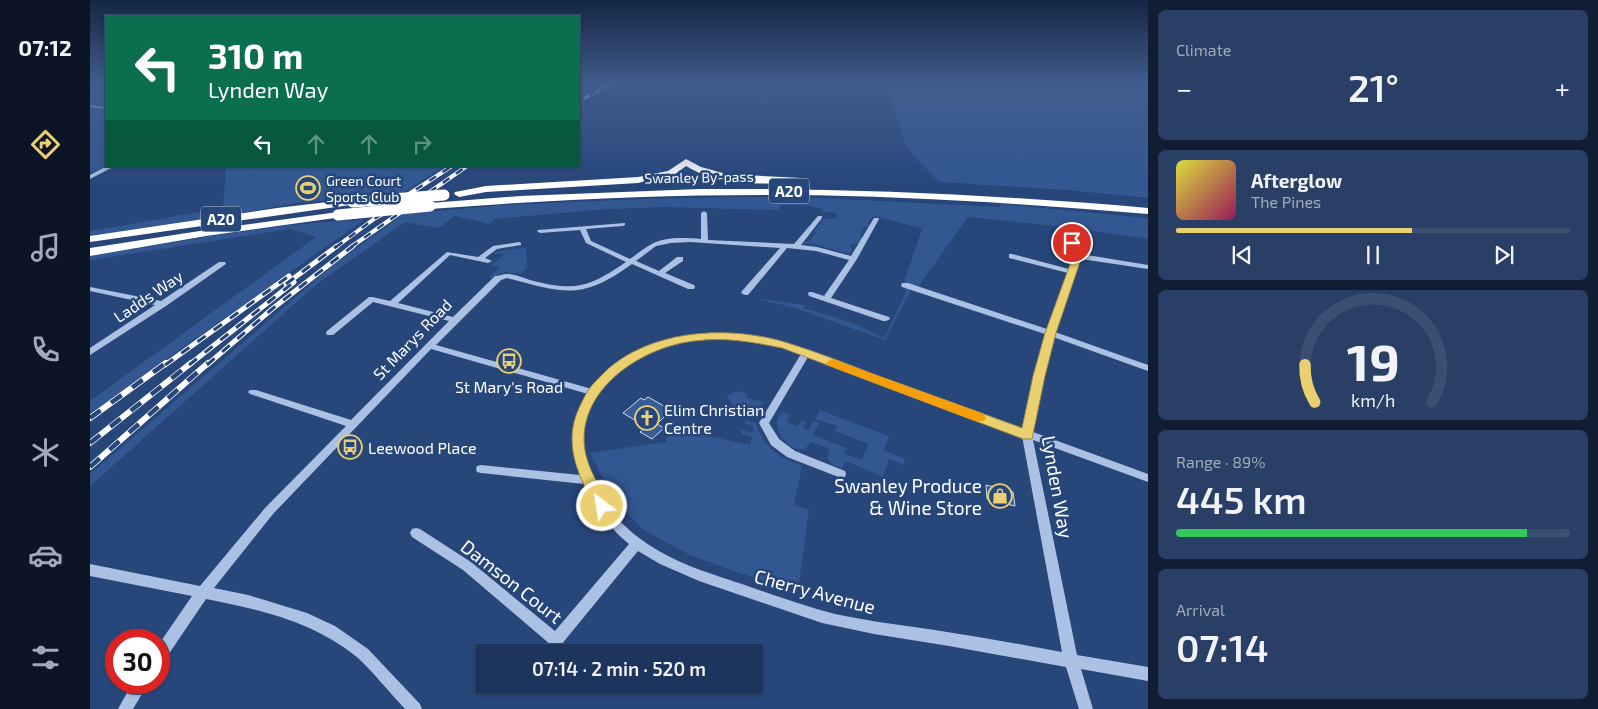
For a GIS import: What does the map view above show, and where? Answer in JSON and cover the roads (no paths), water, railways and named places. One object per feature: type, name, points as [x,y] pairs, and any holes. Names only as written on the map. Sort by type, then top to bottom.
[{"type":"highway","points":[[459,194],[486,189],[638,180],[670,173],[686,162],[697,170],[720,177],[863,185]]},
{"type":"highway","name":"Swanley By-pass","points":[[90,239],[277,211],[353,202],[636,183],[779,182],[945,187],[1148,203]]},
{"type":"highway","name":"Swanley By-pass","points":[[90,252],[206,233],[338,215],[506,199],[645,192],[787,191],[943,196],[1062,203],[1148,212]]},
{"type":"street","points":[[90,177],[110,167]]},
{"type":"street","points":[[704,213],[705,242]]},
{"type":"street","points":[[796,246],[820,217]]},
{"type":"street","points":[[826,299],[876,219]]},
{"type":"street","points":[[540,231],[623,224]]},
{"type":"street","points":[[583,228],[588,242],[691,287]]},
{"type":"street","points":[[1067,230],[1078,256],[1148,267]]},
{"type":"street","name":"St Marys Road","points":[[170,640],[202,593],[269,511],[498,278],[507,276],[575,290],[594,285],[630,261],[664,242],[796,246],[817,249],[852,259]]},
{"type":"street","points":[[479,258],[495,247],[519,244]]},
{"type":"street","points":[[745,293],[785,246]]},
{"type":"street","points":[[393,303],[449,253],[488,261]]},
{"type":"street","points":[[1012,256],[1071,272]]},
{"type":"street","name":"Lynden Way","points":[[1078,256],[1050,333],[1027,435],[1071,661],[1086,709]]},
{"type":"street","points":[[660,274],[680,259]]},
{"type":"street","name":"Ladds Way","points":[[90,352],[222,264]]},
{"type":"street","points":[[905,285],[1148,368]]},
{"type":"street","points":[[90,289],[163,304]]},
{"type":"street","points":[[812,294],[886,319]]},
{"type":"street","points":[[330,333],[372,299],[455,320]]},
{"type":"street","name":"Cherry Avenue","points":[[1027,435],[784,345],[747,337],[718,336],[692,337],[664,344],[640,354],[619,366],[592,392],[583,414],[578,438],[580,458],[588,480],[608,514],[637,544],[665,560],[709,579],[793,608],[850,624],[1148,674]]},
{"type":"street","points":[[430,346],[592,392]]},
{"type":"street","points":[[806,353],[764,423],[775,442],[791,454],[841,474]]},
{"type":"street","points":[[254,392],[354,424]]},
{"type":"street","points":[[1027,435],[1148,478]]},
{"type":"street","points":[[481,469],[588,480]]},
{"type":"street","name":"Damson Court","points":[[416,533],[467,566],[556,640],[637,544]]},
{"type":"street","points":[[90,570],[248,601],[286,611],[322,627],[363,654],[415,709]]},
{"type":"street","points":[[125,709],[134,694]]},
{"type":"railway","points":[[389,207],[450,167]]},
{"type":"railway","points":[[351,247],[466,167]]},
{"type":"railway","points":[[336,247],[374,219],[396,206]]},
{"type":"railway","points":[[286,284],[337,246]]},
{"type":"railway","points":[[207,365],[272,309],[353,246]]},
{"type":"railway","points":[[165,365],[289,276]]},
{"type":"railway","points":[[189,365],[294,282]]},
{"type":"railway","points":[[90,418],[166,363]]},
{"type":"railway","points":[[90,443],[191,363]]},
{"type":"railway","points":[[90,467],[208,363]]},
{"type":"place","name":"Green Court Sports Club","points":[[308,188]]},
{"type":"place","name":"St Mary's Road","points":[[509,361]]},
{"type":"place","name":"Elim Christian Centre","points":[[647,418]]},
{"type":"place","name":"Leewood Place","points":[[350,447]]},
{"type":"place","name":"Swanley Produce & Wine Store","points":[[1000,496]]}]
